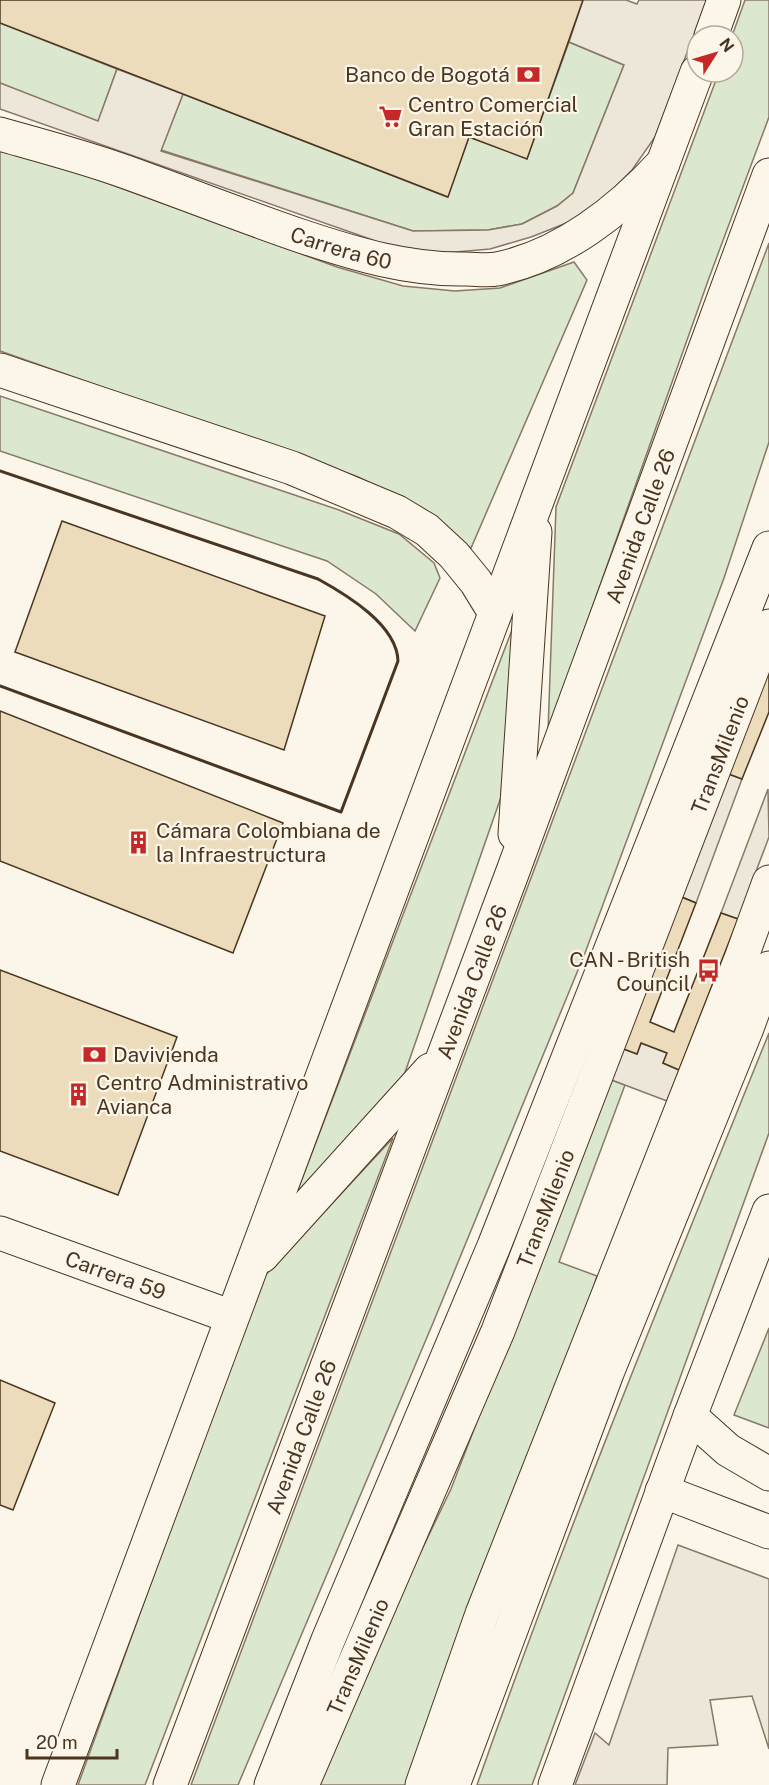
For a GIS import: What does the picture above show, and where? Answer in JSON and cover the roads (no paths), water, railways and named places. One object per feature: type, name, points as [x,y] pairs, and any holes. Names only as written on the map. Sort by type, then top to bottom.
[{"type":"main road","points":[[715,24],[724,0]]},
{"type":"main road","points":[[58,1785],[693,84]]},
{"type":"main road","name":"Carrera 60","points":[[0,134],[124,171],[261,222],[363,256],[438,270],[495,269],[536,257],[571,240],[592,225],[644,184],[663,163]]},
{"type":"main road","name":"Avenida Calle 26","points":[[170,1785],[513,870],[769,175]]},
{"type":"main road","points":[[0,370],[292,468],[397,512],[427,530],[454,555],[476,582],[495,613]]},
{"type":"main road","points":[[513,870],[537,498]]},
{"type":"main road","points":[[271,1785],[328,1640],[494,1246],[769,548]]},
{"type":"main road","name":"TransMilenio","points":[[302,1785],[498,1331],[769,626]]},
{"type":"main road","points":[[422,1785],[482,1614],[742,956],[769,882]]},
{"type":"main road","points":[[453,1785],[607,1373],[747,1028],[769,968]]},
{"type":"main road","points":[[249,1270],[442,1057]]},
{"type":"main road","points":[[555,1785],[662,1491],[769,1211]]},
{"type":"main road","name":"Carrera 59","points":[[0,1233],[232,1317]]},
{"type":"main road","points":[[690,1416],[728,1450],[769,1474]]},
{"type":"main road","points":[[662,1491],[769,1532]]},
{"type":"place","name":"Banco de Bogotá","points":[[528,74]]},
{"type":"place","name":"Centro Comercial Gran Estación","points":[[390,116]]},
{"type":"place","name":"Cámara Colombiana de la Infraestructura","points":[[138,842]]},
{"type":"place","name":"CAN - British Council","points":[[708,971]]},
{"type":"place","name":"Davivienda","points":[[95,1054]]},
{"type":"place","name":"Centro Administrativo Avianca","points":[[78,1094]]}]
